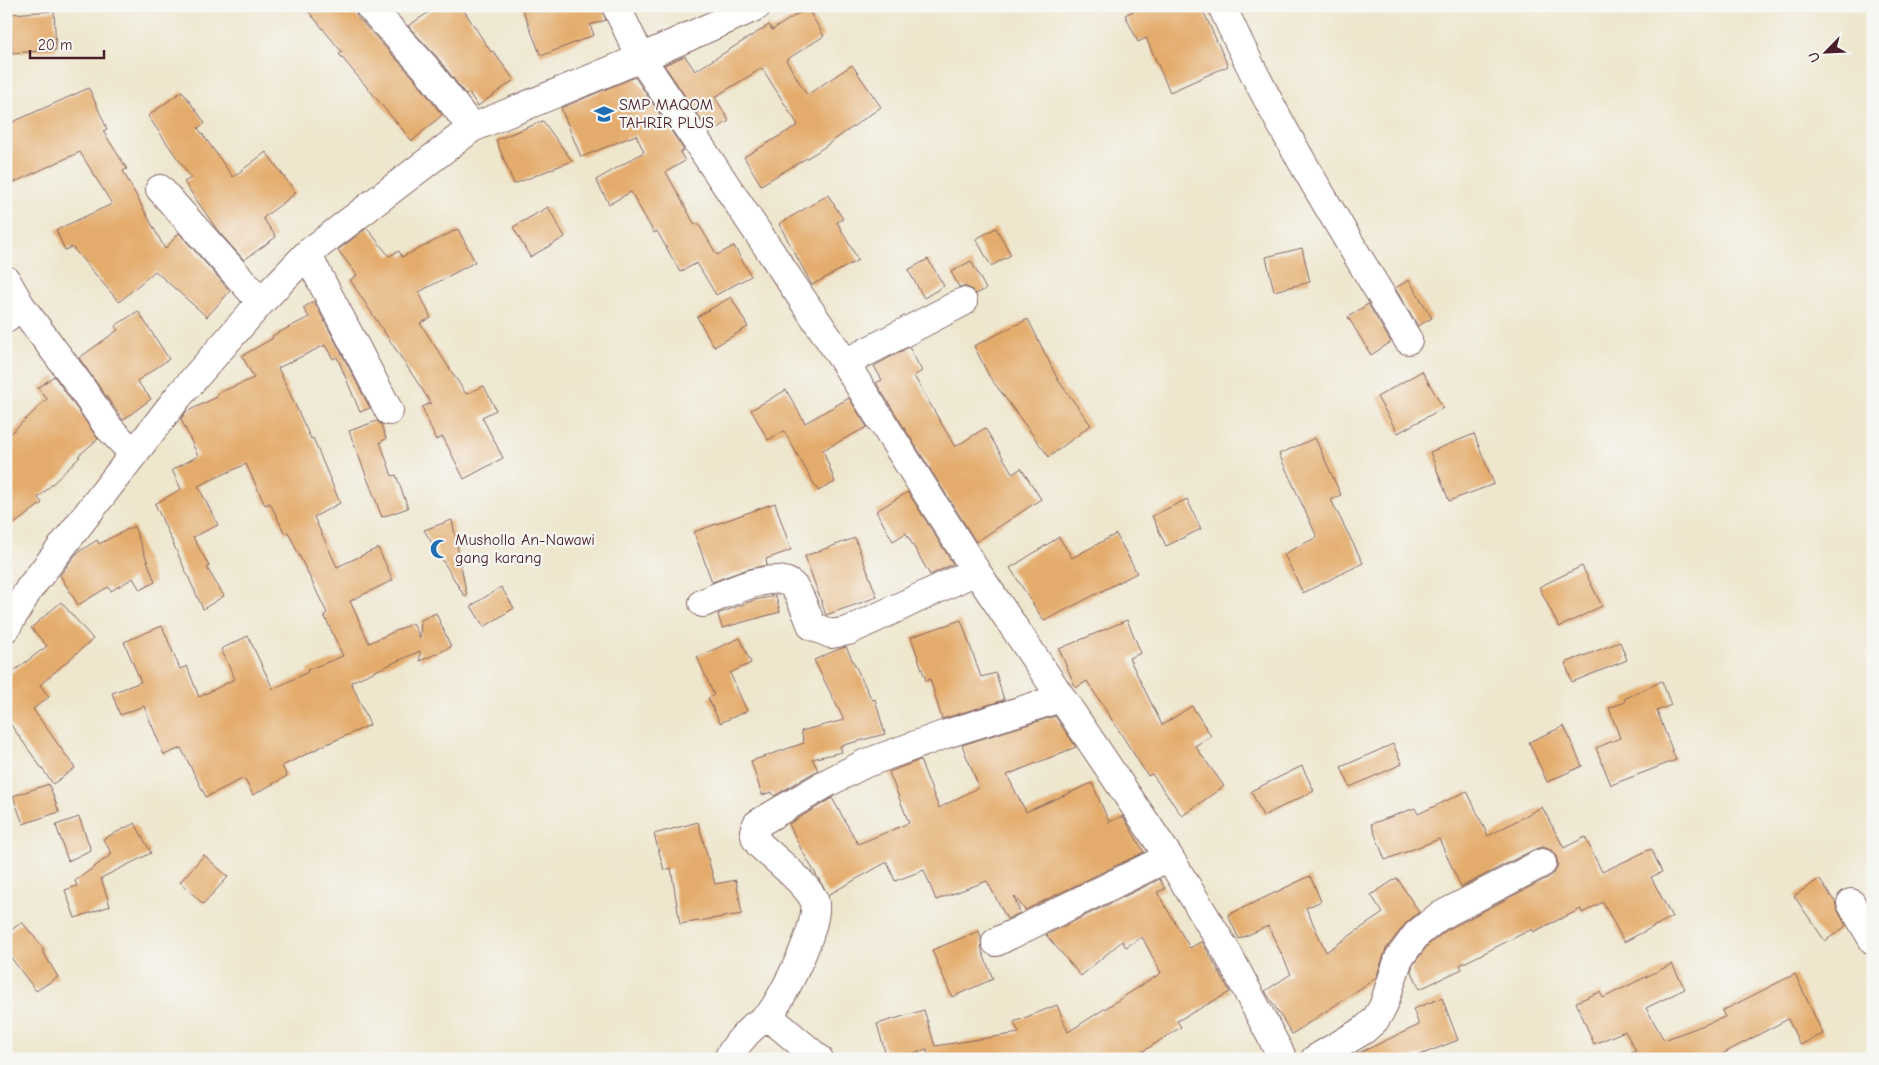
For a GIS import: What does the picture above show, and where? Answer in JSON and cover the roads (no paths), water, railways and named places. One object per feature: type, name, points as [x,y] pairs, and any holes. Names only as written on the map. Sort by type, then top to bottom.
[{"type":"street","points":[[369,6],[424,67],[472,128]]},
{"type":"street","points":[[616,6],[641,58],[845,363],[976,571],[1170,857],[1228,954],[1283,1059]]},
{"type":"street","points":[[6,628],[29,589],[178,397],[260,302],[307,254],[472,128],[641,58],[757,6]]},
{"type":"street","points":[[1222,6],[1253,72],[1315,185],[1408,340]]},
{"type":"street","points":[[160,189],[260,302]]},
{"type":"street","points":[[307,254],[389,411]]},
{"type":"street","points":[[6,280],[14,312],[76,380],[108,427],[134,454]]},
{"type":"street","points":[[845,363],[963,302]]},
{"type":"street","points":[[703,603],[763,581],[778,579],[794,588],[812,626],[831,634],[848,631],[976,571]]},
{"type":"street","points":[[729,1056],[782,997],[802,955],[816,912],[814,899],[806,889],[760,846],[754,831],[757,824],[864,764],[946,734],[1061,698]]},
{"type":"street","points":[[996,942],[1170,857]]},
{"type":"street","points":[[1315,1059],[1364,1030],[1375,1020],[1383,1007],[1399,958],[1417,934],[1438,916],[1542,863]]},
{"type":"street","points":[[1851,904],[1873,940]]},
{"type":"street","points":[[761,1021],[819,1059]]},
{"type":"place","name":"SMP MAQOM TAHRIR PLUS","points":[[604,114]]},
{"type":"place","name":"Musholla An-Nawawi gang karang","points":[[440,549]]}]
